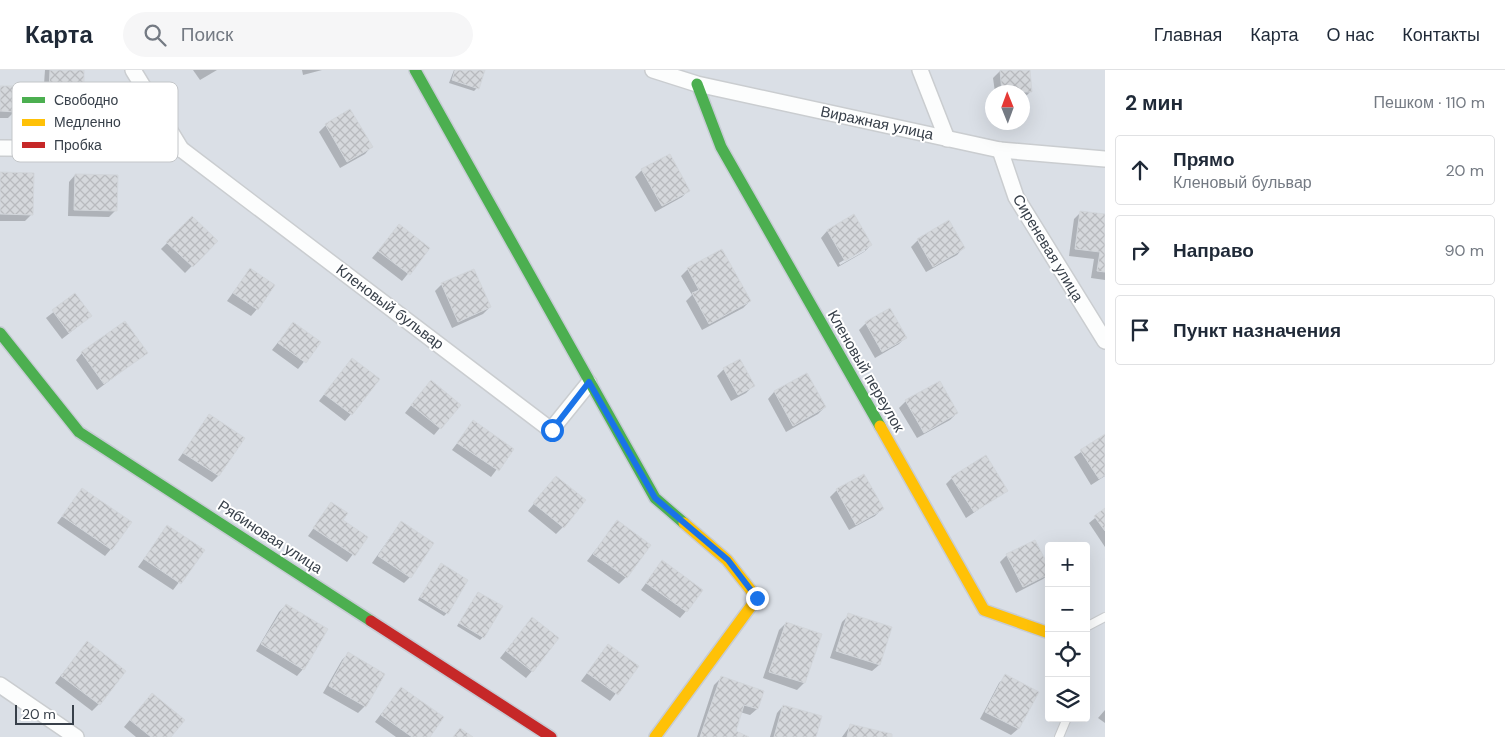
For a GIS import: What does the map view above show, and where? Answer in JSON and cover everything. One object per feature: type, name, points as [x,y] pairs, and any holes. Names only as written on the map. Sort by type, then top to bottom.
[{"type":"street","points":[[133,70],[140,82]]},
{"type":"street","points":[[415,70],[655,498],[728,560],[757,598],[655,737]]},
{"type":"street","name":"Виражная улица","points":[[653,70],[697,84],[1000,150],[1105,160]]},
{"type":"street","points":[[920,70],[947,139]]},
{"type":"street","name":"Кленовый переулок","points":[[697,84],[721,147],[984,610],[1046,632]]},
{"type":"street","points":[[178,144],[181,149]]},
{"type":"street","name":"Кленовый бульвар","points":[[181,149],[552,430],[589,382]]},
{"type":"street","name":"Сиреневая улица","points":[[1000,150],[1016,197],[1105,341]]},
{"type":"street","name":"Рябиновая улица","points":[[0,333],[78,432],[551,737]]},
{"type":"street","points":[[0,685],[76,737]]},
{"type":"lane","points":[[1090,625],[1105,616]]},
{"type":"lane","points":[[1059,737],[1065,722]]},
{"type":"shaded area","points":[[0,70],[1105,70],[1105,737],[0,737]]},
{"type":"building","points":[[50,70],[84,70],[84,82],[49,82]]},
{"type":"building","points":[[455,70],[485,70],[479,89],[452,80]]},
{"type":"building","points":[[1000,70],[1030,70],[1032,92],[1030,92],[1030,85],[1001,85]]},
{"type":"building","points":[[0,86],[12,86],[12,112],[0,111]]},
{"type":"building","points":[[350,109],[373,147],[347,162],[325,124]]},
{"type":"building","points":[[670,154],[690,191],[662,206],[641,169]]},
{"type":"building","points":[[0,172],[34,173],[33,215],[0,214]]},
{"type":"building","points":[[75,174],[118,175],[117,211],[74,210]]},
{"type":"building","points":[[1080,211],[1105,214],[1105,272],[1097,271],[1100,252],[1075,249]]},
{"type":"building","points":[[854,214],[872,245],[845,261],[827,230]]},
{"type":"building","points":[[192,216],[218,241],[193,267],[166,242]]},
{"type":"building","points":[[949,220],[965,248],[933,267],[917,239]]},
{"type":"building","points":[[399,224],[430,248],[410,275],[378,251]]},
{"type":"building","points":[[722,249],[751,301],[709,324],[692,293],[699,290],[687,268]]},
{"type":"building","points":[[250,268],[275,285],[258,310],[233,293]]},
{"type":"building","points":[[474,269],[491,307],[458,322],[441,283]]},
{"type":"building","points":[[75,293],[92,316],[69,333],[52,310]]},
{"type":"building","points":[[890,308],[907,338],[882,352],[865,322]]},
{"type":"building","points":[[125,321],[148,353],[104,384],[81,352]]},
{"type":"building","points":[[293,322],[321,342],[306,363],[278,343]]},
{"type":"building","points":[[352,358],[380,379],[352,415],[324,394]]},
{"type":"building","points":[[740,359],[755,386],[738,395],[723,368]]},
{"type":"building","points":[[807,373],[826,407],[793,426],[774,391]]},
{"type":"building","points":[[431,380],[461,405],[441,429],[411,405]]},
{"type":"building","points":[[940,381],[958,413],[924,433],[905,400]]},
{"type":"building","points":[[209,414],[245,438],[219,476],[183,453]]},
{"type":"building","points":[[473,420],[514,449],[499,471],[457,443]]},
{"type":"building","points":[[1105,434],[1105,475],[1099,479],[1080,450]]},
{"type":"building","points":[[986,455],[1008,491],[974,512],[951,477]]},
{"type":"building","points":[[864,474],[884,509],[856,525],[836,489]]},
{"type":"building","points":[[556,476],[586,500],[564,528],[533,503]]},
{"type":"building","points":[[82,488],[132,522],[112,550],[62,516]]},
{"type":"building","points":[[331,502],[348,513],[343,520],[368,537],[355,556],[313,528]]},
{"type":"building","points":[[1105,508],[1105,531],[1094,516]]},
{"type":"building","points":[[617,520],[651,545],[627,578],[593,554]]},
{"type":"building","points":[[401,521],[434,543],[411,578],[378,556]]},
{"type":"building","points":[[167,525],[205,550],[181,584],[144,559]]},
{"type":"building","points":[[1035,540],[1045,559],[1045,576],[1023,587],[1006,554]]},
{"type":"building","points":[[662,560],[703,590],[687,612],[646,583]]},
{"type":"building","points":[[441,563],[468,580],[448,614],[420,597]]},
{"type":"building","points":[[478,592],[503,606],[484,638],[459,623]]},
{"type":"building","points":[[286,604],[328,629],[304,670],[261,644]]},
{"type":"building","points":[[848,613],[892,627],[880,665],[836,651]]},
{"type":"building","points":[[532,617],[559,638],[533,672],[506,651]]},
{"type":"building","points":[[786,622],[822,634],[805,683],[769,672]]},
{"type":"building","points":[[87,641],[126,671],[100,705],[61,676]]},
{"type":"building","points":[[608,644],[639,666],[618,695],[587,673]]},
{"type":"building","points":[[348,652],[385,674],[366,707],[329,686]]},
{"type":"building","points":[[1005,674],[1039,692],[1019,729],[985,712]]},
{"type":"building","points":[[721,676],[764,691],[758,709],[744,705],[736,731],[749,737],[700,737]]},
{"type":"building","points":[[401,687],[444,717],[430,737],[412,737],[381,715]]},
{"type":"building","points":[[152,693],[185,720],[171,737],[151,737],[130,720]]},
{"type":"building","points":[[783,705],[822,716],[816,737],[774,737]]},
{"type":"building","points":[[850,724],[892,734],[892,737],[847,737]]},
{"type":"building","points":[[460,728],[473,737],[453,737]]},
{"type":"traffic: fast","points":[[415,70],[655,498],[684,523]]},
{"type":"traffic: fast","points":[[697,84],[721,147],[880,426]]},
{"type":"traffic: fast","points":[[0,333],[79,432],[371,621]]},
{"type":"traffic: slow","points":[[880,426],[984,610],[1046,632]]},
{"type":"traffic: slow","points":[[655,737],[757,598],[727,560],[684,523]]},
{"type":"traffic: jam","points":[[371,621],[551,737]]},
{"type":"route","points":[[552,430],[589,382],[655,498],[728,560],[757,598]]}]
